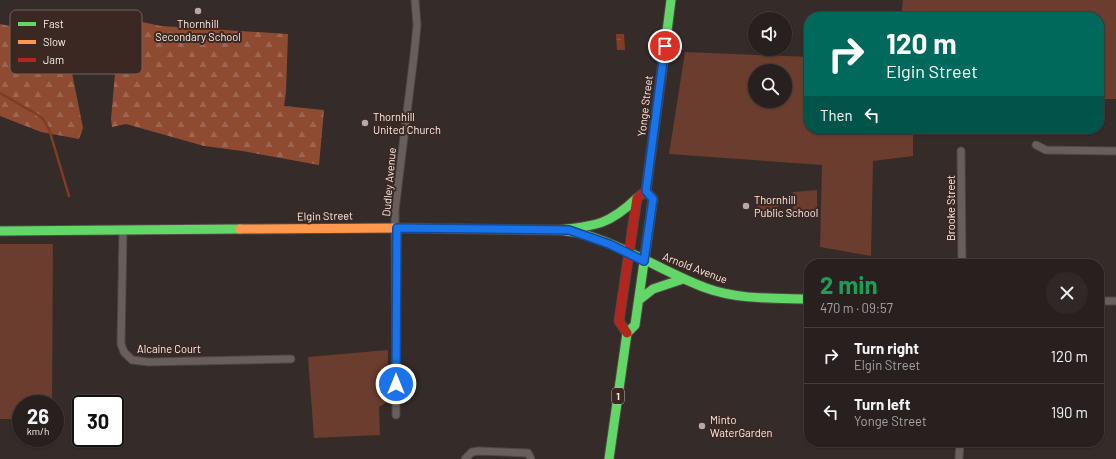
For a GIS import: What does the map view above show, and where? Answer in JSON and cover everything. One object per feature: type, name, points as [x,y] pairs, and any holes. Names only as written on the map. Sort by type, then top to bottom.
[{"type":"street","name":"Dudley Avenue","points":[[396,415],[397,228],[395,210],[417,25],[415,0]]},
{"type":"street","name":"Yonge Street","points":[[609,459],[627,333],[635,325],[653,199],[646,191],[671,0]]},
{"type":"street","points":[[1036,145],[1046,150],[1116,151]]},
{"type":"street","name":"Brooke Street","points":[[961,151],[962,259]]},
{"type":"street","points":[[558,230],[598,225],[612,220],[646,191]]},
{"type":"street","points":[[627,333],[619,321],[637,198]]},
{"type":"street","name":"Elgin Street","points":[[0,231],[397,228],[558,230],[578,232],[629,253],[644,261]]},
{"type":"street","name":"Alcaine Court","points":[[123,231],[121,344],[124,352],[132,360],[149,362],[291,359]]},
{"type":"street","name":"Arnold Avenue","points":[[644,261],[706,288],[740,297],[804,299]]},
{"type":"street","points":[[639,300],[653,289],[683,279]]},
{"type":"street","points":[[1104,301],[1116,301]]},
{"type":"street","points":[[959,459],[960,447]]},
{"type":"street","points":[[465,459],[472,452],[478,451],[528,453],[531,459]]},
{"type":"green space","points":[[142,22],[161,26],[288,34],[286,92],[284,106],[324,110],[319,165],[242,151],[204,146],[126,124],[112,127],[111,119],[115,74],[142,74]]},
{"type":"green space","points":[[0,24],[10,26],[10,74],[72,74],[83,128],[79,139],[41,132],[0,116]]},
{"type":"shaded area","points":[[903,0],[1116,0],[1116,99],[1104,99],[1104,12],[902,12]]},
{"type":"shaded area","points":[[685,52],[748,55],[748,56],[804,57],[804,134],[913,134],[913,156],[873,161],[871,256],[820,247],[822,165],[669,154]]},
{"type":"shaded area","points":[[817,190],[817,212],[793,213],[793,192]]},
{"type":"shaded area","points":[[758,198],[776,199],[779,206],[774,211],[757,210]]},
{"type":"shaded area","points":[[0,244],[53,244],[52,395],[12,395],[12,419],[0,419]]},
{"type":"shaded area","points":[[388,350],[387,402],[379,407],[380,435],[314,438],[308,357]]},
{"type":"water","points":[[616,34],[624,34],[625,50],[617,50]]},
{"type":"waterway","points":[[0,93],[43,119],[49,129],[69,196]]},
{"type":"traffic: fast","points":[[661,78],[671,0]]},
{"type":"traffic: fast","points":[[609,459],[627,333],[635,325],[653,199],[646,191]]},
{"type":"traffic: fast","points":[[558,230],[601,223],[618,214],[637,198]]},
{"type":"traffic: fast","points":[[0,231],[240,229]]},
{"type":"traffic: fast","points":[[555,230],[573,232],[611,244],[688,281],[718,292],[757,298],[804,299]]},
{"type":"traffic: fast","points":[[639,300],[653,289],[683,279]]},
{"type":"traffic: slow","points":[[240,229],[397,228],[555,230]]},
{"type":"traffic: jam","points":[[627,333],[619,321],[637,198],[646,191],[661,78]]},
{"type":"place","name":"Thornhill Secondary School","points":[[198,11]]},
{"type":"place","name":"Thornhill United Church","points":[[365,123]]},
{"type":"place","name":"Thornhill Public School","points":[[746,206]]},
{"type":"place","name":"Minto WaterGarden","points":[[702,426]]},
{"type":"route","points":[[396,384],[397,228],[569,230],[609,244],[644,261],[653,199],[646,191],[665,46]]}]
